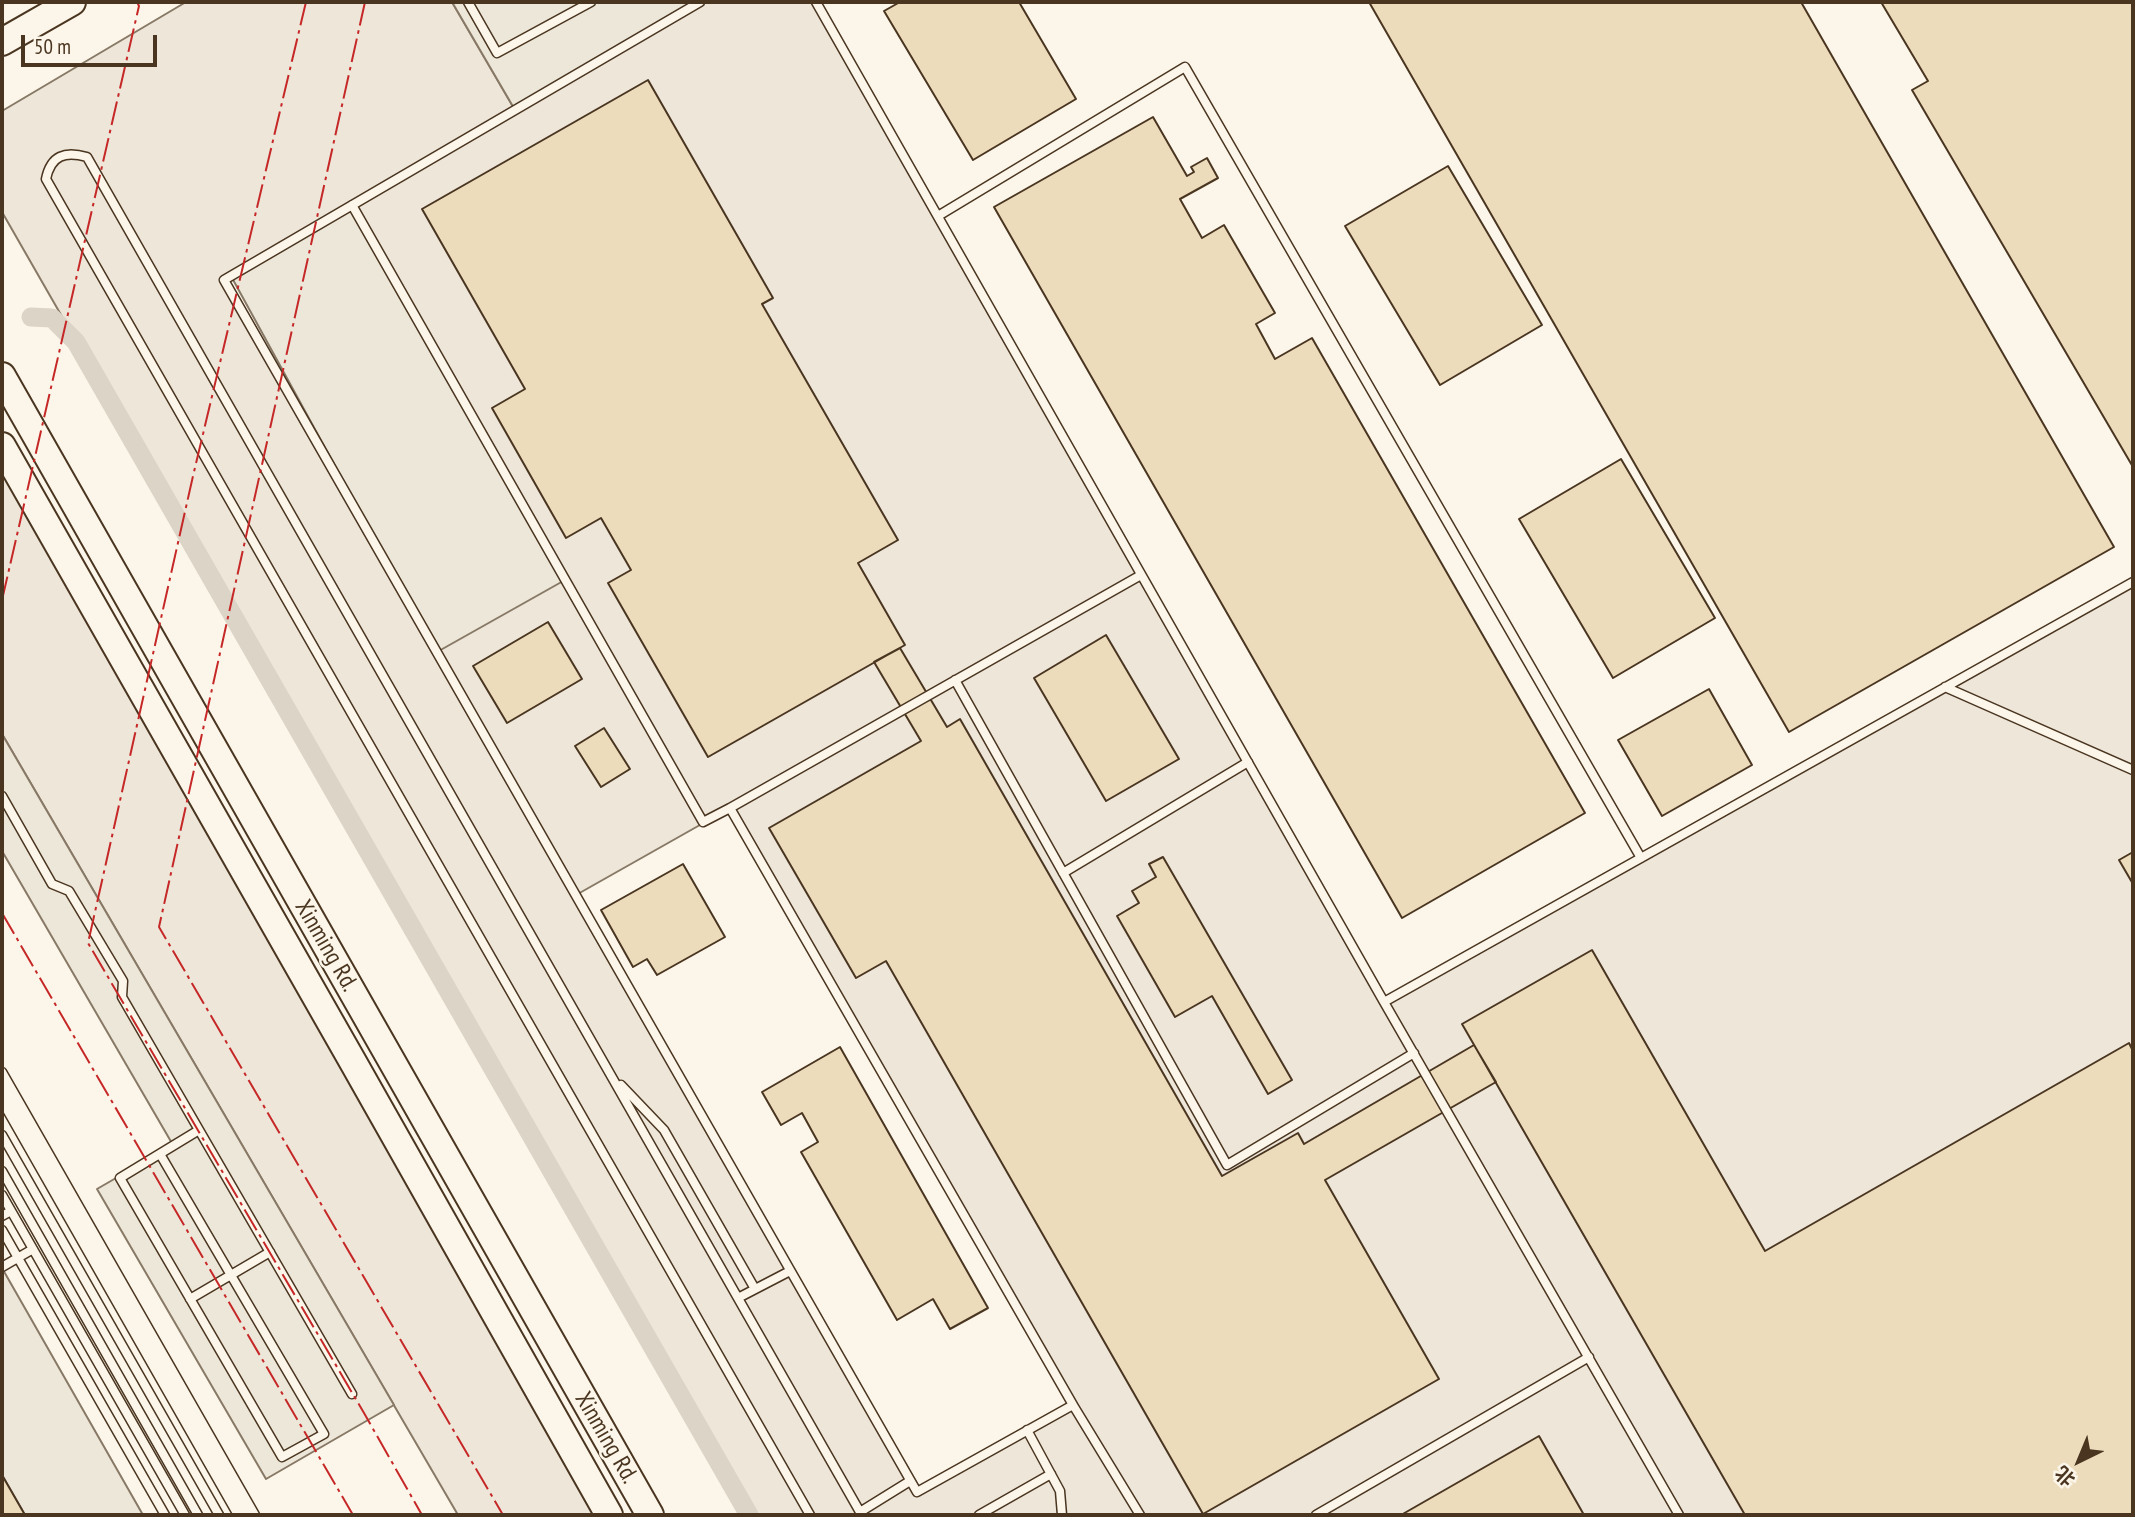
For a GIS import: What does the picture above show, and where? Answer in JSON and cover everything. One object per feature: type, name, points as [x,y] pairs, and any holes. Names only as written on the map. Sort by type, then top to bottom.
[{"type":"main road","points":[[2,42],[72,2]]},
{"type":"main road","name":"Xinming Rd.","points":[[2,376],[650,1515]]},
{"type":"main road","name":"Xinming Rd.","points":[[2,446],[609,1515]]},
{"type":"lane","points":[[468,2],[497,53],[591,2]]},
{"type":"lane","points":[[700,2],[224,280],[917,1492],[1073,1405]]},
{"type":"lane","points":[[816,2],[1413,1053],[1679,1515]]},
{"type":"lane","points":[[938,216],[1185,66],[1641,858]]},
{"type":"lane","points":[[810,1515],[46,180],[49,167],[59,157],[73,153],[87,157],[861,1514],[911,1482]]},
{"type":"lane","points":[[352,205],[703,822],[1141,575]]},
{"type":"lane","points":[[1384,1002],[2133,582]]},
{"type":"lane","points":[[955,680],[1227,1165],[1413,1053]]},
{"type":"lane","points":[[1945,687],[2133,770]]},
{"type":"lane","points":[[1063,873],[1248,762]]},
{"type":"lane","points":[[2,796],[52,884],[69,891],[123,981],[122,997],[352,1394]]},
{"type":"lane","points":[[730,808],[1073,1405],[1140,1515]]},
{"type":"lane","points":[[2,1072],[255,1515]]},
{"type":"lane","points":[[611,1075],[664,1130],[755,1289]]},
{"type":"lane","points":[[2,1086],[247,1515]]},
{"type":"lane","points":[[2,1101],[238,1515]]},
{"type":"lane","points":[[160,1154],[324,1434],[282,1457],[120,1178],[199,1130]]},
{"type":"lane","points":[[2,1135],[219,1515]]},
{"type":"lane","points":[[2,1171],[198,1515]]},
{"type":"lane","points":[[2,1195],[185,1515]]},
{"type":"lane","points":[[2,1216],[11,1211]]},
{"type":"lane","points":[[2,1230],[165,1515]]},
{"type":"lane","points":[[2,1267],[33,1249]]},
{"type":"lane","points":[[190,1299],[270,1252]]},
{"type":"lane","points":[[738,1298],[790,1271]]},
{"type":"lane","points":[[1316,1515],[1589,1357]]},
{"type":"lane","points":[[1027,1430],[1060,1491],[1062,1515]]},
{"type":"lane","points":[[979,1515],[1051,1474]]},
{"type":"shaded area","points":[[186,2],[452,2],[515,110],[700,2],[816,2],[1384,1002],[2133,582],[2133,1515],[749,1515],[2,212],[2,111]],"holes":[[[352,205],[436,652],[224,280]],[[730,808],[1072,1405],[916,1491],[576,895]]]},
{"type":"shaded area","points":[[452,2],[700,2],[515,110]]},
{"type":"shaded area","points":[[352,205],[565,580],[437,652],[231,276]]},
{"type":"shaded area","points":[[2,448],[606,1515],[458,1515],[2,734]]},
{"type":"shaded area","points":[[2,734],[394,1405],[266,1479],[97,1189],[173,1145],[2,851]]},
{"type":"shaded area","points":[[2,1268],[143,1515],[25,1515],[2,1475]]},
{"type":"building","points":[[900,2],[1019,2],[1076,99],[973,160],[884,11]]},
{"type":"building","points":[[1369,2],[1801,2],[2114,547],[1789,732]]},
{"type":"building","points":[[1881,2],[2133,2],[2133,467],[1912,90],[1928,81]]},
{"type":"building","points":[[648,80],[773,298],[762,304],[898,540],[858,563],[905,645],[708,757],[608,583],[631,570],[601,518],[566,538],[492,408],[525,389],[422,209]]},
{"type":"building","points":[[1153,117],[1187,176],[1194,172],[1191,167],[1207,158],[1218,178],[1180,199],[1202,238],[1224,225],[1275,313],[1256,324],[1275,359],[1312,338],[1585,813],[1402,918],[994,207]]},
{"type":"building","points":[[1448,166],[1542,325],[1440,385],[1345,226]]},
{"type":"building","points":[[1621,459],[1715,618],[1613,678],[1519,519]]},
{"type":"building","points":[[548,622],[582,679],[507,723],[473,666]]},
{"type":"building","points":[[1106,635],[1179,759],[1106,801],[1034,678]]},
{"type":"building","points":[[900,648],[947,727],[960,719],[1222,1176],[1298,1133],[1304,1144],[1474,1045],[1496,1082],[1325,1180],[1439,1379],[1203,1514],[886,961],[856,978],[769,828],[921,741],[874,662]]},
{"type":"building","points":[[1709,689],[1752,765],[1662,816],[1618,740]]},
{"type":"building","points":[[604,728],[630,769],[601,787],[575,746]]},
{"type":"building","points":[[2133,852],[2133,884],[2119,860]]},
{"type":"building","points":[[1163,857],[1292,1080],[1268,1094],[1212,996],[1175,1017],[1117,916],[1139,903],[1132,891],[1156,877],[1149,864]]},
{"type":"building","points":[[683,864],[725,937],[657,975],[647,959],[633,967],[601,910]]},
{"type":"building","points":[[1592,950],[1765,1251],[2129,1043],[2133,1051],[2133,1515],[1745,1515],[1462,1024]]},
{"type":"building","points":[[840,1047],[988,1308],[950,1329],[933,1299],[897,1320],[801,1152],[818,1142],[802,1113],[781,1125],[762,1092]]},
{"type":"building","points":[[1539,1436],[1584,1515],[1401,1515]]},
{"type":"building","points":[[2,1475],[25,1515],[2,1515]]},
{"type":"waterway","points":[[31,317],[52,318],[76,342],[749,1515]]},
{"type":"power","points":[[2,600],[139,6],[137,2]]},
{"type":"power","points":[[306,2],[193,476],[88,943],[422,1515]]},
{"type":"power","points":[[365,2],[159,927],[503,1515]]},
{"type":"power","points":[[2,913],[353,1515]]}]
